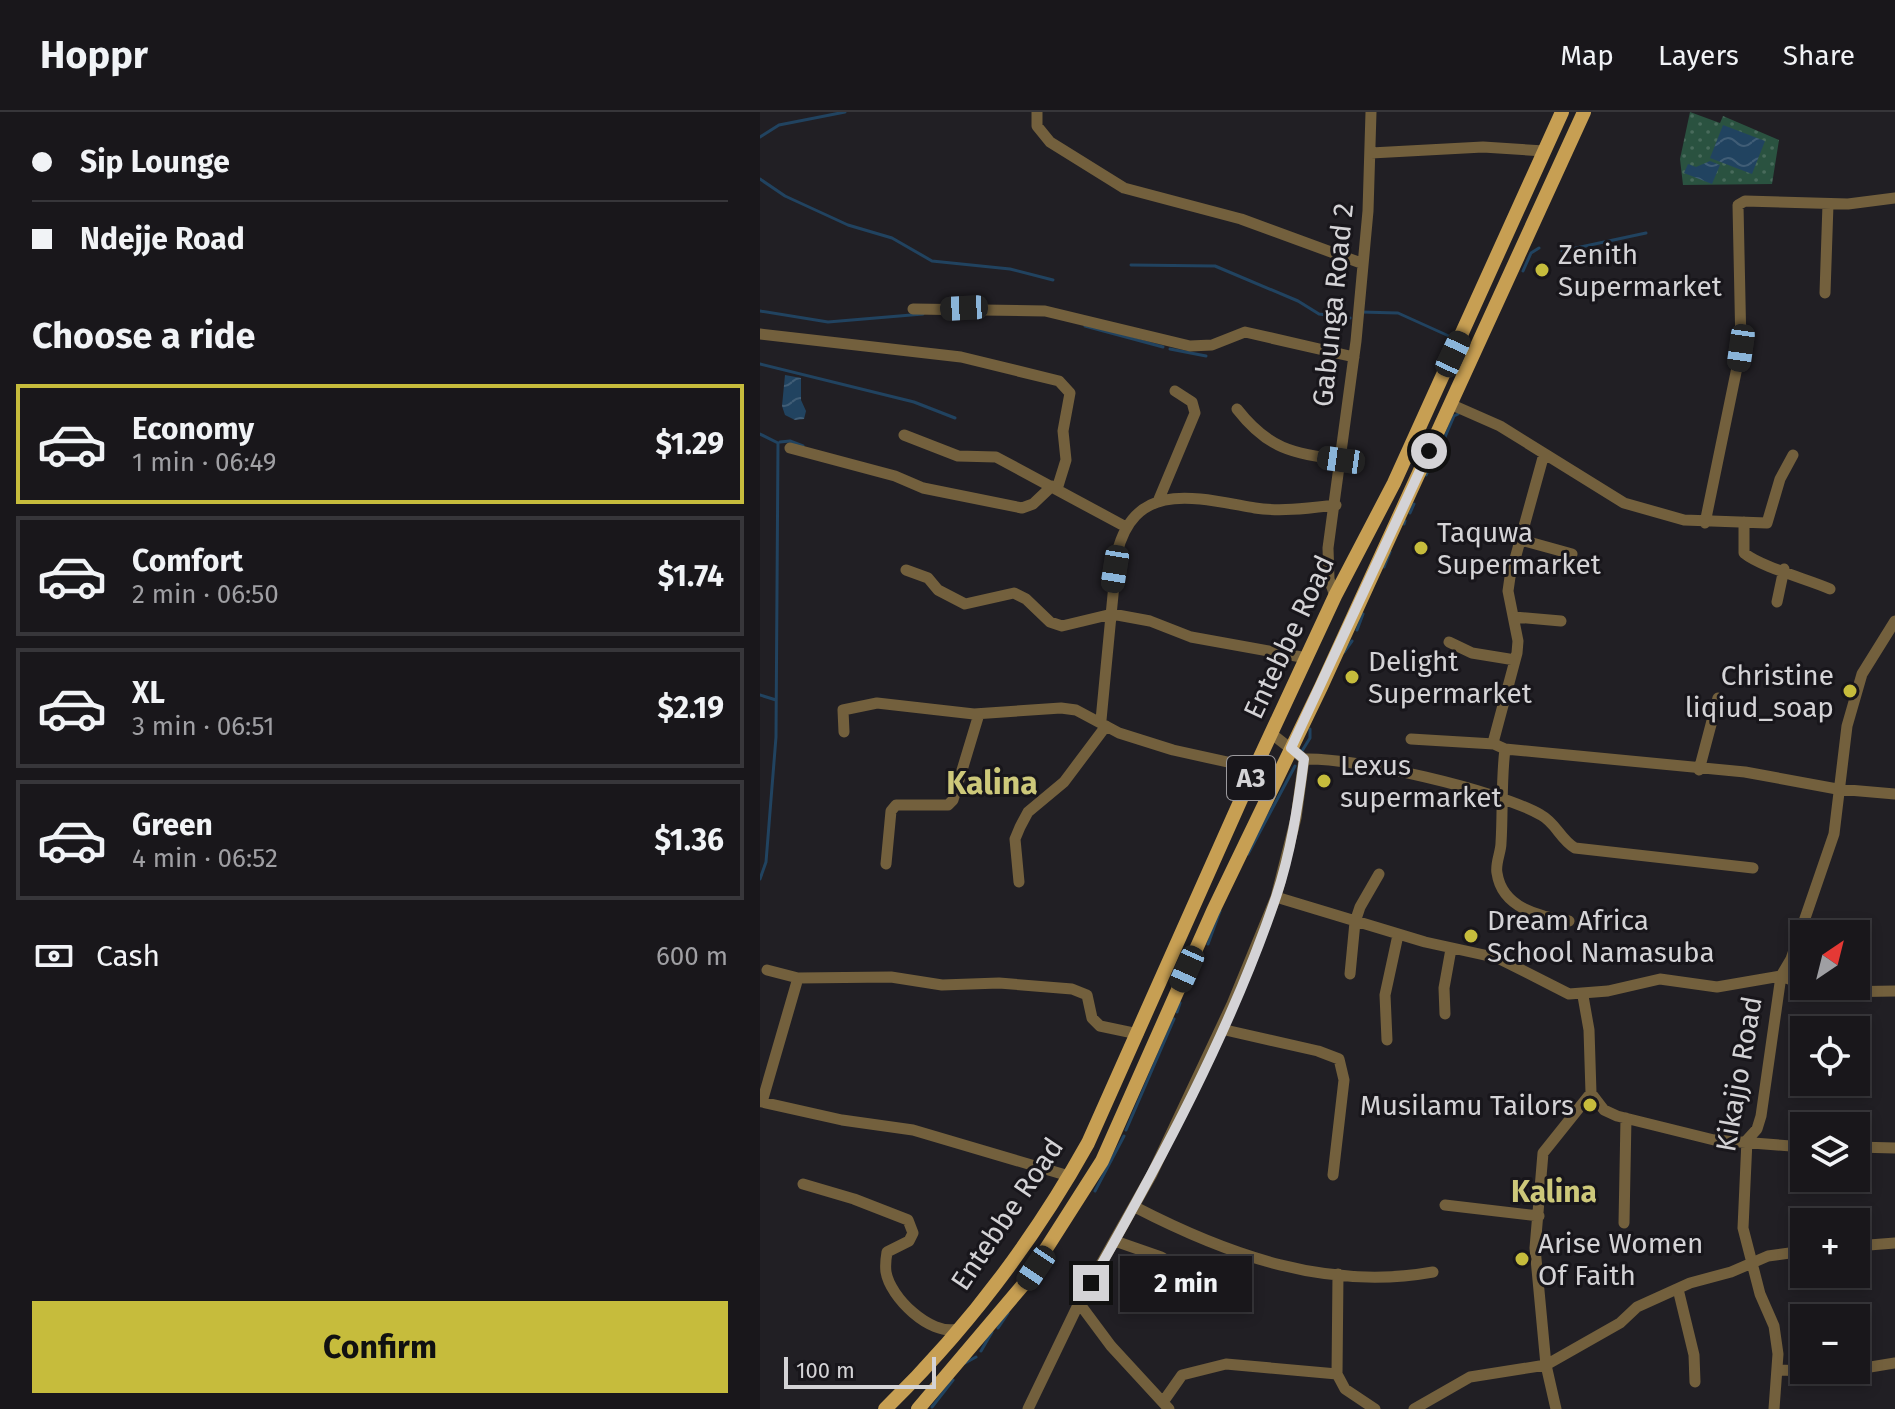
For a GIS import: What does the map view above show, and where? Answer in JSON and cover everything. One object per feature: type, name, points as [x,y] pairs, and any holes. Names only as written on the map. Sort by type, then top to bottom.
[{"type":"main road","name":"Entebbe Road","points":[[918,1409],[1023,1285],[1098,1168],[1213,911],[1584,112]]},
{"type":"main road","name":"Entebbe Road","points":[[885,1409],[1008,1269],[1069,1176],[1138,1034],[1255,768],[1335,596],[1394,483],[1559,113]]},
{"type":"street","points":[[1037,112],[1037,126],[1050,142],[1124,188],[1241,219],[1361,263]]},
{"type":"street","name":"Gabunga Road 2","points":[[1335,596],[1328,565],[1354,357],[1371,153],[1371,112]]},
{"type":"street","points":[[1371,153],[1483,147],[1544,151]]},
{"type":"street","points":[[1705,523],[1741,348],[1738,205],[1745,201],[1828,204],[1895,198]]},
{"type":"street","points":[[1825,293],[1828,204]]},
{"type":"street","points":[[913,309],[1045,311],[1190,346],[1212,345],[1245,332],[1354,357]]},
{"type":"street","points":[[760,334],[961,357],[1059,381],[1070,393],[1063,431],[1066,460],[1055,488],[1022,508],[923,488],[895,476],[790,448]]},
{"type":"street","points":[[1159,499],[1195,413],[1192,402],[1175,391]]},
{"type":"street","points":[[1450,404],[1500,426],[1624,503],[1705,523],[1770,521],[1780,479],[1793,455]]},
{"type":"street","points":[[1237,409],[1259,433],[1292,453],[1341,460]]},
{"type":"street","points":[[904,435],[958,456],[996,457],[1126,527]]},
{"type":"street","points":[[1544,454],[1508,591],[1518,641],[1496,726],[1500,746],[1501,843],[1497,873],[1511,902],[1544,917],[1569,921]]},
{"type":"street","points":[[1019,882],[1015,839],[1024,819],[1064,782],[1103,723],[1112,585],[1126,527],[1141,510],[1159,499],[1217,499],[1271,509],[1336,505]]},
{"type":"street","points":[[1744,522],[1744,553],[1755,562],[1784,569],[1830,589]]},
{"type":"street","points":[[1521,540],[1572,554]]},
{"type":"street","points":[[1777,602],[1784,569]]},
{"type":"street","points":[[906,570],[923,575],[938,590],[965,604],[1014,593],[1026,599],[1050,622],[1062,626],[1112,614],[1150,621],[1191,637],[1307,658]]},
{"type":"street","points":[[1514,617],[1561,621]]},
{"type":"street","name":"Kikajjo Road","points":[[1774,1409],[1777,1370],[1774,1326],[1750,1261],[1742,1206],[1747,1140],[1757,1129],[1761,1116],[1781,976],[1827,861],[1834,834],[1847,726],[1862,674],[1895,621]]},
{"type":"street","points":[[1449,642],[1472,653],[1515,660]]},
{"type":"street","points":[[1699,770],[1718,698]]},
{"type":"street","points":[[844,732],[843,710],[877,703],[979,714],[1047,707],[1076,710],[1173,750],[1255,768]]},
{"type":"street","points":[[886,864],[891,811],[896,805],[948,805],[953,800],[966,746],[979,714]]},
{"type":"street","points":[[1272,734],[1304,759],[1326,758],[1411,775],[1500,799],[1542,815],[1558,837],[1575,848],[1753,868]]},
{"type":"street","points":[[1411,739],[1500,746],[1699,770],[1745,772],[1837,789],[1895,794]]},
{"type":"street","points":[[1028,1409],[1079,1303],[1135,1207],[1221,1029],[1276,897],[1296,818],[1304,759]]},
{"type":"street","points":[[1350,974],[1355,922],[1379,874]]},
{"type":"street","points":[[1276,897],[1398,935],[1498,958],[1569,994],[1583,996],[1647,980],[1717,987],[1781,976],[1790,979]]},
{"type":"street","points":[[1387,1040],[1385,995],[1398,935]]},
{"type":"street","points":[[1445,1014],[1444,988],[1451,949]]},
{"type":"street","points":[[767,970],[798,978],[891,977],[942,985],[999,983],[1072,989],[1087,995],[1092,1018],[1100,1026],[1138,1034]]},
{"type":"street","points":[[798,978],[762,1102],[842,1120],[913,1130],[1069,1176]]},
{"type":"street","points":[[1870,991],[1895,991]]},
{"type":"street","points":[[1583,996],[1589,1030],[1591,1093],[1604,1110],[1714,1140],[1747,1140],[1790,1148]]},
{"type":"street","points":[[1221,1029],[1318,1051],[1339,1059],[1344,1080],[1333,1175]]},
{"type":"street","points":[[1556,1409],[1546,1365],[1535,1248],[1543,1153],[1591,1093]]},
{"type":"street","points":[[1624,1223],[1626,1118]]},
{"type":"street","points":[[1870,1147],[1895,1148]]},
{"type":"street","points":[[803,1184],[866,1203],[908,1220],[913,1233],[909,1241],[887,1252],[886,1274],[913,1314],[949,1331],[957,1329]]},
{"type":"street","points":[[1445,1205],[1539,1216]]},
{"type":"street","points":[[1135,1207],[1246,1257],[1273,1265],[1386,1278],[1433,1272]]},
{"type":"street","points":[[1115,1241],[1161,1257],[1204,1283]]},
{"type":"street","points":[[1870,1245],[1895,1243]]},
{"type":"street","points":[[1414,1409],[1470,1377],[1546,1365],[1620,1323],[1637,1307],[1678,1289],[1731,1272],[1750,1261],[1790,1254]]},
{"type":"street","points":[[1338,1274],[1337,1374],[1345,1389],[1375,1409]]},
{"type":"street","points":[[1678,1289],[1694,1355],[1695,1382]]},
{"type":"street","points":[[1079,1303],[1166,1406],[1182,1375],[1226,1364],[1337,1374]]},
{"type":"street","points":[[1777,1370],[1840,1372],[1895,1363]]},
{"type":"green space","points":[[1690,112],[1720,123],[1723,116],[1779,140],[1772,184],[1683,185],[1680,159]]},
{"type":"water","points":[[1723,125],[1765,141],[1752,174],[1710,158]]},
{"type":"water","points":[[1710,161],[1720,165],[1712,184],[1684,173],[1688,164],[1696,167]]},
{"type":"water","points":[[785,375],[801,378],[801,400],[806,411],[804,419],[795,420],[785,415],[782,406]]},
{"type":"waterway","points":[[760,137],[779,125],[845,112]]},
{"type":"waterway","points":[[760,179],[785,196],[848,225],[892,238],[932,261],[1010,269],[1053,280]]},
{"type":"waterway","points":[[1562,251],[1646,233]]},
{"type":"waterway","points":[[1523,271],[1531,253],[1539,248]]},
{"type":"waterway","points":[[1131,265],[1215,266],[1298,301],[1319,314],[1350,318]]},
{"type":"waterway","points":[[760,311],[828,322],[923,314]]},
{"type":"waterway","points":[[1361,312],[1398,313],[1451,337]]},
{"type":"waterway","points":[[1085,326],[1163,347]]},
{"type":"waterway","points":[[1170,349],[1206,356]]},
{"type":"waterway","points":[[760,364],[914,402],[955,418]]},
{"type":"waterway","points":[[1439,451],[1454,416],[1458,414]]},
{"type":"waterway","points":[[760,434],[778,443],[776,737],[766,862],[760,879]]},
{"type":"waterway","points":[[780,442],[790,441],[803,446]]},
{"type":"waterway","points":[[1426,475],[1433,460]]},
{"type":"waterway","points":[[1410,513],[1414,504]]},
{"type":"waterway","points":[[1384,567],[1390,552]]},
{"type":"waterway","points":[[1357,630],[1363,614]]},
{"type":"waterway","points":[[1344,652],[1352,641]]},
{"type":"waterway","points":[[760,695],[776,700]]},
{"type":"waterway","points":[[1302,751],[1310,738],[1310,729]]},
{"type":"waterway","points":[[1248,854],[1295,766]]},
{"type":"waterway","points":[[1208,944],[1220,911]]},
{"type":"waterway","points":[[1177,1012],[1180,1003]]},
{"type":"waterway","points":[[1126,1130],[1174,1019]]},
{"type":"waterway","points":[[1095,1191],[1124,1136]]},
{"type":"waterway","points":[[998,1328],[1008,1313]]},
{"type":"waterway","points":[[981,1351],[992,1332]]},
{"type":"waterway","points":[[965,1363],[976,1357]]},
{"type":"waterway","points":[[932,1407],[953,1380]]},
{"type":"place","name":"Zenith Supermarket","points":[[1542,270]]},
{"type":"place","name":"Taquwa Supermarket","points":[[1421,548]]},
{"type":"place","name":"Delight Supermarket","points":[[1352,677]]},
{"type":"place","name":"Christine liqiud_soap","points":[[1850,691]]},
{"type":"place","name":"Lexus supermarket","points":[[1324,781]]},
{"type":"place","name":"Dream Africa School Namasuba","points":[[1471,936]]},
{"type":"place","name":"Musilamu Tailors","points":[[1590,1105]]},
{"type":"place","name":"Arise Women Of Faith","points":[[1522,1259]]},
{"type":"district","name":"Kalina","points":[[992,783]]},
{"type":"district","name":"Kalina","points":[[1554,1192]]},
{"type":"route","points":[[1091,1283],[1135,1207],[1201,1074],[1276,897],[1296,818],[1304,759],[1291,748],[1429,451]]}]
